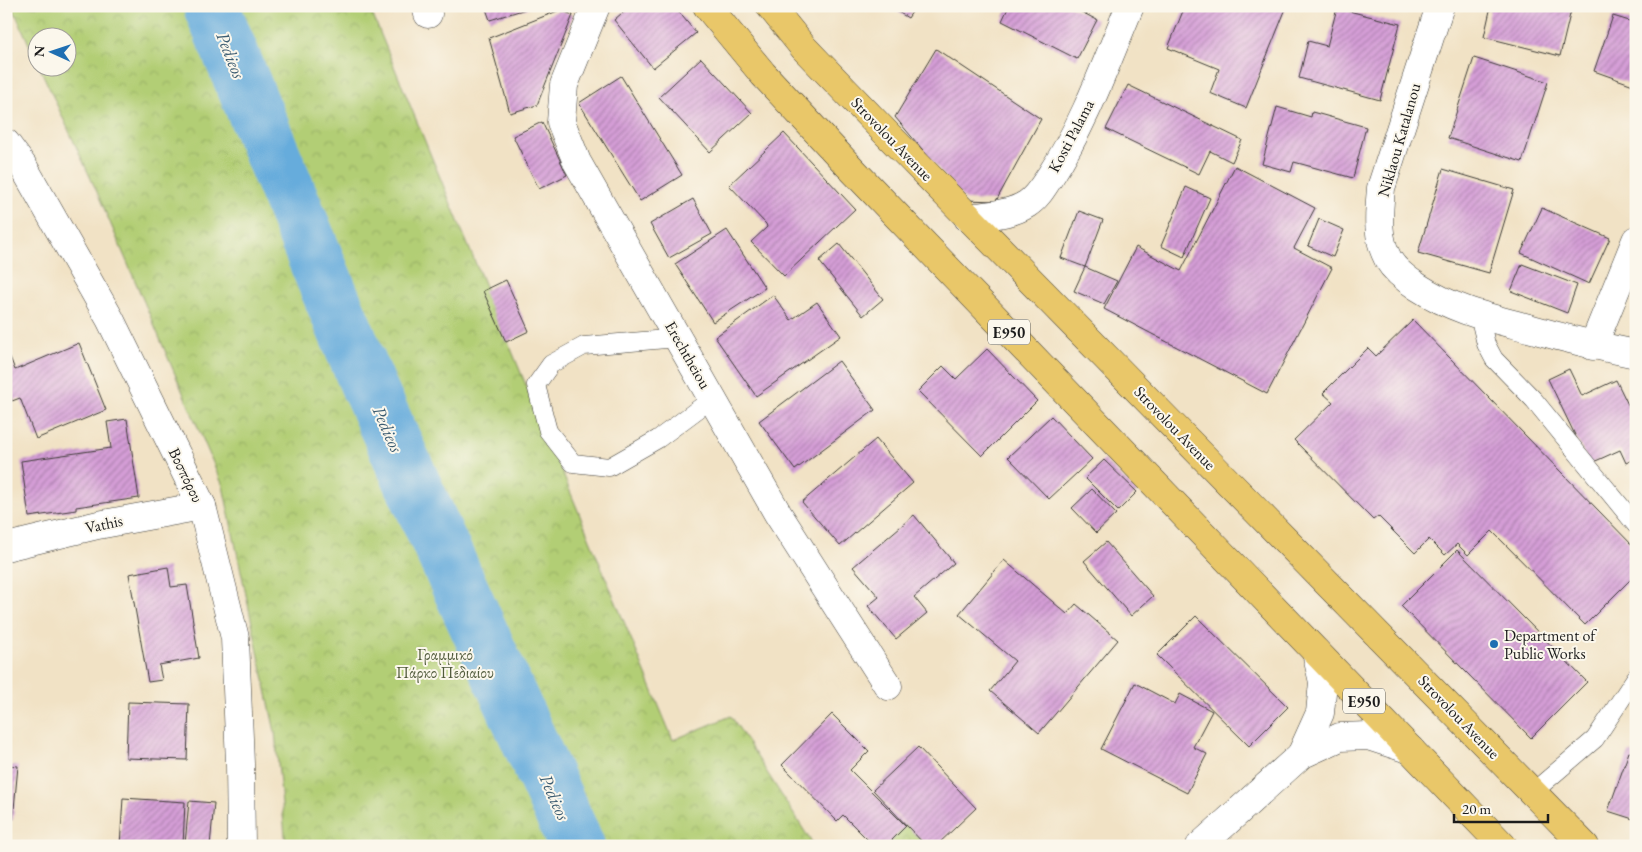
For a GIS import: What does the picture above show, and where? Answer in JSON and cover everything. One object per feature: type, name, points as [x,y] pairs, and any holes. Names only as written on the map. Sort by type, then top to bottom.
[{"type":"main road","name":"E950","points":[[707,6],[763,74],[848,165],[1503,846]]},
{"type":"main road","name":"Strovolou Avenue","points":[[770,6],[804,48],[968,218],[1585,846]]},
{"type":"street","name":"Erechtheiou","points":[[596,6],[564,85],[561,122],[577,162],[778,514],[888,686]]},
{"type":"street","name":"Kosti Palama","points":[[968,218],[1015,210],[1028,203],[1041,190],[1078,130],[1130,6]]},
{"type":"street","name":"Niklaou Katalanou","points":[[1440,6],[1381,188],[1379,215],[1381,241],[1389,260],[1405,279],[1434,297],[1464,311],[1593,346],[1636,354]]},
{"type":"street","name":"Βοσπόρου","points":[[6,143],[23,166],[110,319],[202,506],[235,638],[241,846]]},
{"type":"street","points":[[1593,346],[1636,240]]},
{"type":"street","name":"Vathis","points":[[6,547],[98,525],[202,506]]},
{"type":"street","points":[[1301,755],[1320,713],[1323,682],[1316,652]]},
{"type":"street","points":[[1200,846],[1301,755],[1340,737],[1368,736],[1411,750]]},
{"type":"lane","points":[[1479,315],[1486,344],[1494,359],[1534,400],[1636,525]]},
{"type":"lane","points":[[678,338],[584,346],[551,364],[536,385],[548,431],[573,463],[609,466],[658,439],[712,398]]},
{"type":"lane","points":[[1533,792],[1595,739],[1636,678]]},
{"type":"green space","name":"Γραμμικό Πάρκο Πεδιαίου","points":[[12,6],[369,6],[673,740],[731,716],[814,846],[286,846],[275,732],[223,486],[97,192],[45,78],[78,78],[78,28],[28,28],[28,42]]},
{"type":"green space","points":[[924,813],[942,846],[865,846]]},
{"type":"building","points":[[485,6],[532,6],[532,7],[490,20]]},
{"type":"building","points":[[630,6],[674,6],[696,33],[653,68],[614,20]]},
{"type":"building","points":[[888,6],[916,6],[908,18]]},
{"type":"building","points":[[1009,6],[1070,6],[1097,20],[1077,59],[1002,21]]},
{"type":"building","points":[[1185,6],[1287,6],[1246,108],[1210,93],[1219,69],[1168,48]]},
{"type":"building","points":[[1491,6],[1572,6],[1560,56],[1484,37]]},
{"type":"building","points":[[1636,6],[1636,11],[1623,7]]},
{"type":"building","points":[[1337,8],[1400,24],[1380,100],[1299,78],[1308,41],[1327,46]]},
{"type":"building","points":[[560,10],[573,15],[537,105],[510,113],[489,38]]},
{"type":"building","points":[[1613,16],[1636,23],[1636,86],[1594,71]]},
{"type":"building","points":[[936,49],[1041,119],[996,201],[965,200],[895,117]]},
{"type":"building","points":[[701,58],[752,113],[710,152],[659,97]]},
{"type":"building","points":[[1474,58],[1548,82],[1522,162],[1448,138]]},
{"type":"building","points":[[621,76],[682,175],[640,201],[579,103]]},
{"type":"building","points":[[1128,85],[1242,140],[1232,162],[1210,151],[1199,174],[1106,129]]},
{"type":"building","points":[[1277,107],[1311,117],[1312,112],[1366,127],[1353,178],[1294,162],[1291,172],[1262,164]]},
{"type":"building","points":[[542,122],[567,175],[539,189],[513,136]]},
{"type":"building","points":[[784,133],[855,209],[784,276],[751,242],[767,227],[766,224],[729,185]]},
{"type":"building","points":[[1235,166],[1315,208],[1294,248],[1332,268],[1267,394],[1104,309],[1136,247],[1181,271]]},
{"type":"building","points":[[1443,169],[1514,190],[1489,273],[1418,253]]},
{"type":"building","points":[[1186,187],[1210,198],[1184,257],[1161,246]]},
{"type":"building","points":[[693,199],[712,234],[669,258],[650,224]]},
{"type":"building","points":[[1542,208],[1610,238],[1589,284],[1521,253]]},
{"type":"building","points":[[1079,211],[1103,220],[1085,267],[1061,258]]},
{"type":"building","points":[[1319,219],[1344,230],[1333,257],[1308,246]]},
{"type":"building","points":[[727,230],[765,288],[713,322],[675,264]]},
{"type":"building","points":[[839,244],[883,299],[863,316],[819,261]]},
{"type":"building","points":[[1522,264],[1577,285],[1567,313],[1511,291]]},
{"type":"building","points":[[1085,267],[1117,281],[1104,304],[1074,291]]},
{"type":"building","points":[[506,280],[529,331],[506,342],[483,291]]},
{"type":"building","points":[[773,295],[791,320],[817,302],[841,336],[756,396],[715,337]]},
{"type":"building","points":[[1413,320],[1636,549],[1636,574],[1585,625],[1492,531],[1468,555],[1457,544],[1445,555],[1429,539],[1415,553],[1378,516],[1373,520],[1294,440],[1333,402],[1323,393],[1368,348],[1376,356]]},
{"type":"building","points":[[79,343],[106,410],[36,439],[20,398],[12,401],[6,387],[6,358],[10,357],[15,370]]},
{"type":"building","points":[[987,349],[1037,401],[982,456],[918,391],[943,366],[956,379]]},
{"type":"building","points":[[839,361],[875,410],[795,470],[759,421]]},
{"type":"building","points":[[1569,369],[1582,396],[1616,380],[1636,421],[1636,458],[1626,463],[1620,450],[1589,464],[1548,379]]},
{"type":"building","points":[[1051,416],[1092,459],[1049,499],[1008,457]]},
{"type":"building","points":[[127,419],[139,498],[76,507],[76,510],[29,517],[21,461],[111,448],[107,422]]},
{"type":"building","points":[[876,439],[913,483],[840,546],[802,502]]},
{"type":"building","points":[[1104,460],[1137,492],[1118,511],[1085,478]]},
{"type":"building","points":[[1092,489],[1116,514],[1096,533],[1072,508]]},
{"type":"building","points":[[914,515],[954,563],[914,597],[927,613],[896,639],[868,606],[879,597],[853,567]]},
{"type":"building","points":[[1106,542],[1153,596],[1131,616],[1084,561]]},
{"type":"building","name":"Department of Public Works","points":[[1457,550],[1587,682],[1531,738],[1401,606]]},
{"type":"building","points":[[1004,560],[1067,614],[1076,604],[1118,640],[1039,733],[990,691],[1015,661],[959,614]]},
{"type":"building","points":[[168,567],[171,587],[187,585],[199,658],[159,665],[162,680],[148,682],[129,574]]},
{"type":"building","points":[[1196,616],[1288,707],[1249,746],[1157,655]]},
{"type":"building","points":[[1135,683],[1175,704],[1180,694],[1212,711],[1193,747],[1207,754],[1187,793],[1101,749]]},
{"type":"building","points":[[128,702],[189,704],[187,760],[126,758]]},
{"type":"building","points":[[832,714],[869,751],[850,770],[906,826],[886,846],[874,846],[843,815],[837,821],[782,765]]},
{"type":"building","points":[[918,747],[976,808],[936,846],[926,846],[873,790]]},
{"type":"building","points":[[1629,752],[1636,754],[1636,811],[1633,819],[1608,811]]},
{"type":"building","points":[[6,765],[18,766],[13,820],[6,819]]},
{"type":"building","points":[[123,798],[185,802],[183,846],[120,846]]},
{"type":"building","points":[[189,801],[214,803],[210,846],[185,844]]},
{"type":"waterway","name":"Pedieos","points":[[211,6],[368,385],[577,846]]},
{"type":"place","name":"Department of Public Works","points":[[1494,644]]}]
